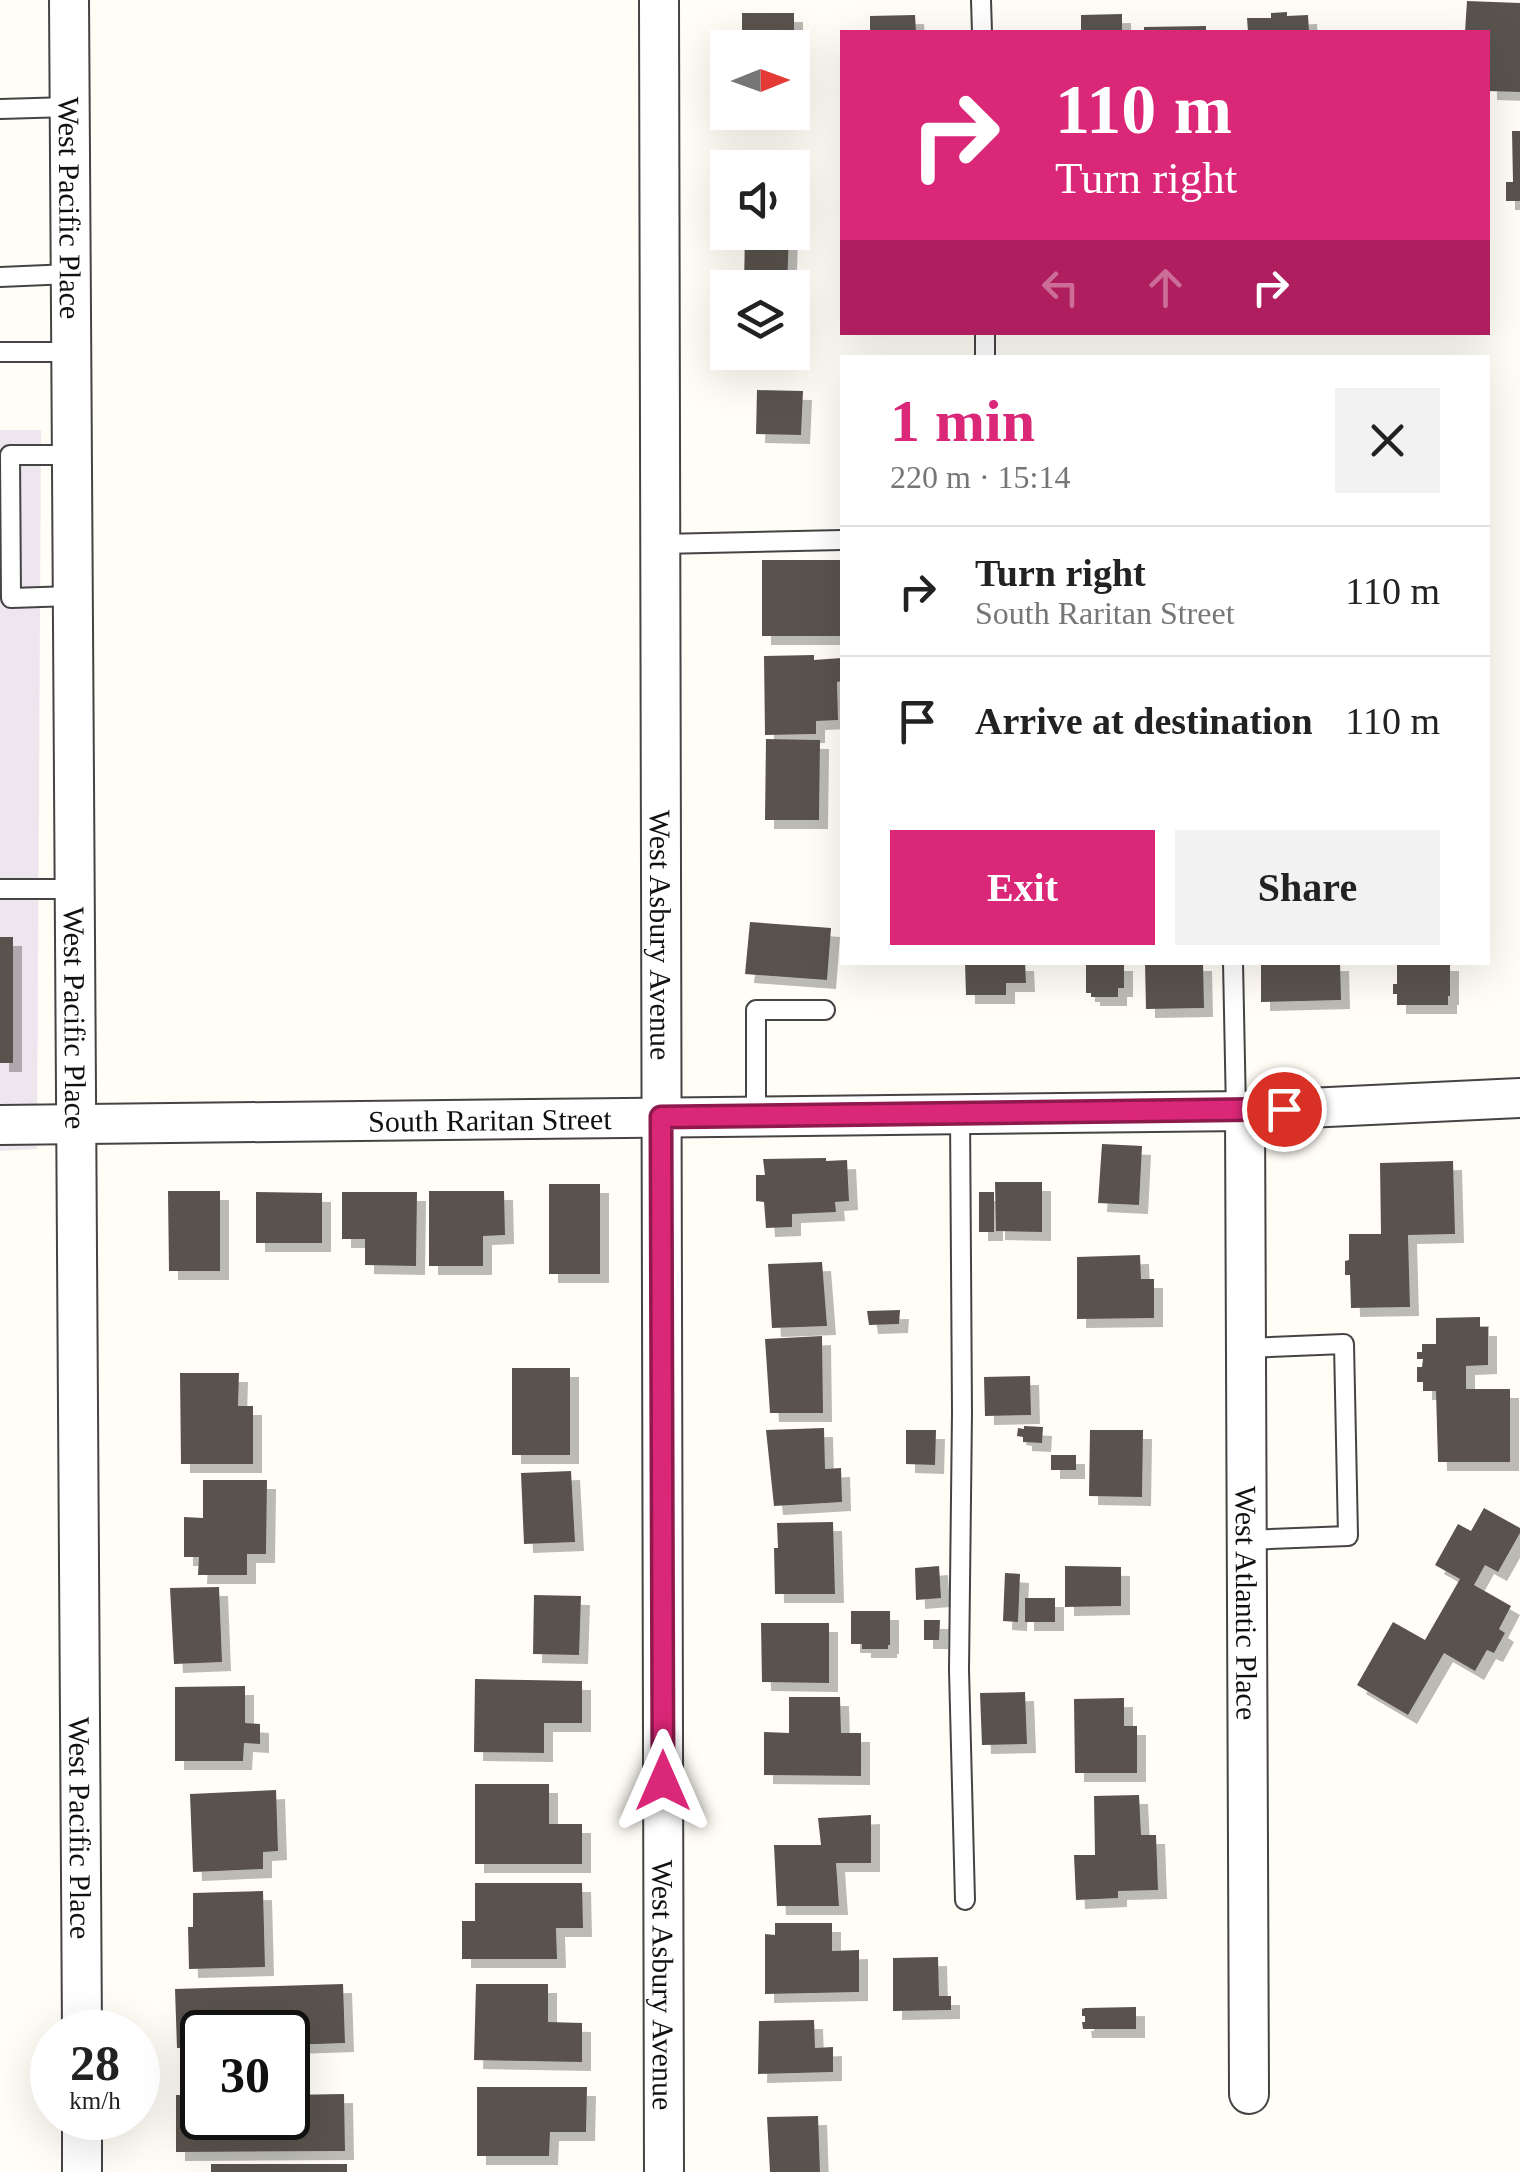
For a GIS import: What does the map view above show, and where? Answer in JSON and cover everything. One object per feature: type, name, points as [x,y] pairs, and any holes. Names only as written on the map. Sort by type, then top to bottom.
[{"type":"street","name":"West Pacific Place","points":[[69,0],[82,2010]]},
{"type":"street","name":"West Asbury Avenue","points":[[659,0],[664,2172]]},
{"type":"street","name":"South Raritan Street","points":[[0,1125],[1240,1111],[1520,1098]]},
{"type":"street","name":"West Atlantic Place","points":[[1240,1111],[1246,1348],[1249,2094]]},
{"type":"street","points":[[82,2140],[82,2172]]},
{"type":"lane","points":[[981,0],[982,30]]},
{"type":"lane","points":[[0,109],[70,107]]},
{"type":"lane","points":[[0,277],[70,274]]},
{"type":"lane","points":[[0,352],[71,352]]},
{"type":"lane","points":[[72,455],[10,455],[12,598],[72,596]]},
{"type":"lane","points":[[660,544],[840,540]]},
{"type":"lane","points":[[0,889],[75,889]]},
{"type":"lane","points":[[1233,965],[1240,1111]]},
{"type":"lane","points":[[756,1116],[756,1010],[825,1010]]},
{"type":"lane","points":[[960,1114],[959,1670],[965,1900]]},
{"type":"lane","points":[[1246,1348],[1344,1344],[1348,1536],[1246,1540]]},
{"type":"shaded area","points":[[0,430],[41,430],[37,1149],[0,1151]]},
{"type":"building","points":[[1467,1],[1520,3],[1520,92],[1490,91],[1490,30],[1465,30]]},
{"type":"building","points":[[742,13],[794,13],[794,30],[742,30]]},
{"type":"building","points":[[1271,13],[1308,15],[1309,30],[1248,30],[1247,18],[1271,18]]},
{"type":"building","points":[[1122,14],[1122,30],[1081,30],[1081,15]]},
{"type":"building","points":[[915,15],[916,30],[870,30],[870,16]]},
{"type":"building","points":[[1206,26],[1206,30],[1144,30]]},
{"type":"building","points":[[1512,131],[1520,131],[1520,201],[1506,201],[1506,182],[1513,182]]},
{"type":"building","points":[[745,250],[788,250],[788,270],[744,270]]},
{"type":"building","points":[[757,390],[803,391],[801,435],[756,434]]},
{"type":"building","points":[[762,560],[840,560],[840,636],[762,636]]},
{"type":"building","points":[[764,656],[840,658],[838,720],[816,721],[816,734],[765,735]]},
{"type":"building","points":[[766,739],[820,740],[819,820],[765,820]]},
{"type":"building","points":[[750,922],[831,928],[827,980],[745,974]]},
{"type":"building","points":[[0,937],[13,937],[13,1063],[0,1063]]},
{"type":"building","points":[[965,965],[1025,965],[1026,983],[1006,983],[1006,995],[966,995]]},
{"type":"building","points":[[1086,965],[1124,965],[1124,988],[1118,988],[1118,997],[1091,997],[1091,993],[1086,993]]},
{"type":"building","points":[[1145,965],[1203,965],[1204,1008],[1146,1009]]},
{"type":"building","points":[[1261,965],[1340,965],[1341,1000],[1261,1002]]},
{"type":"building","points":[[1397,965],[1450,965],[1448,1005],[1397,1005],[1393,984],[1397,984]]},
{"type":"building","points":[[1102,1144],[1142,1146],[1139,1205],[1098,1203]]},
{"type":"building","points":[[763,1159],[847,1160],[849,1201],[835,1202],[836,1212],[792,1214],[792,1227],[766,1228],[764,1202],[756,1201],[756,1175],[765,1175]]},
{"type":"building","points":[[1453,1161],[1455,1234],[1408,1235],[1410,1307],[1351,1308],[1350,1275],[1345,1275],[1349,1234],[1381,1234],[1380,1163]]},
{"type":"building","points":[[995,1182],[1042,1182],[1042,1232],[996,1231]]},
{"type":"building","points":[[549,1184],[600,1184],[600,1274],[549,1274]]},
{"type":"building","points":[[168,1191],[220,1191],[220,1271],[169,1271]]},
{"type":"building","points":[[429,1191],[504,1191],[505,1235],[483,1236],[483,1266],[429,1266]]},
{"type":"building","points":[[256,1192],[322,1193],[322,1243],[256,1243]]},
{"type":"building","points":[[342,1192],[417,1192],[416,1266],[365,1265],[365,1239],[342,1239]]},
{"type":"building","points":[[979,1192],[994,1192],[994,1232],[979,1232]]},
{"type":"building","points":[[1140,1255],[1141,1279],[1154,1279],[1154,1318],[1077,1319],[1077,1257]]},
{"type":"building","points":[[822,1262],[827,1326],[772,1328],[768,1264]]},
{"type":"building","points":[[900,1310],[899,1324],[869,1325],[867,1311]]},
{"type":"building","points":[[1480,1317],[1480,1327],[1488,1327],[1488,1365],[1466,1366],[1466,1389],[1510,1389],[1510,1462],[1438,1462],[1436,1391],[1423,1391],[1423,1382],[1417,1382],[1417,1367],[1422,1367],[1423,1359],[1417,1359],[1417,1352],[1422,1352],[1422,1344],[1436,1344],[1436,1318]]},
{"type":"building","points":[[822,1336],[823,1413],[770,1413],[765,1339]]},
{"type":"building","points":[[512,1368],[570,1368],[570,1455],[512,1455]]},
{"type":"building","points":[[180,1373],[239,1373],[238,1406],[253,1406],[253,1464],[181,1464]]},
{"type":"building","points":[[1030,1376],[1031,1415],[985,1416],[984,1377]]},
{"type":"building","points":[[1043,1427],[1042,1443],[1023,1442],[1023,1437],[1017,1436],[1018,1428]]},
{"type":"building","points":[[824,1428],[825,1469],[841,1468],[842,1502],[774,1506],[766,1430]]},
{"type":"building","points":[[906,1430],[936,1430],[935,1465],[906,1464]]},
{"type":"building","points":[[1090,1430],[1143,1430],[1142,1497],[1089,1496]]},
{"type":"building","points":[[1051,1455],[1076,1455],[1076,1470],[1051,1470]]},
{"type":"building","points":[[571,1471],[575,1542],[524,1544],[521,1473]]},
{"type":"building","points":[[203,1480],[267,1480],[266,1554],[247,1554],[247,1575],[198,1575],[199,1557],[184,1557],[184,1517],[203,1518]]},
{"type":"building","points":[[1484,1508],[1520,1528],[1498,1572],[1485,1565],[1474,1585],[1511,1606],[1499,1629],[1505,1633],[1494,1653],[1487,1650],[1475,1671],[1444,1653],[1408,1715],[1357,1685],[1393,1622],[1425,1640],[1460,1579],[1435,1565],[1458,1524],[1471,1531]]},
{"type":"building","points":[[833,1522],[835,1594],[775,1594],[777,1523]]},
{"type":"building","points":[[939,1566],[941,1598],[916,1600],[915,1568]]},
{"type":"building","points":[[1065,1566],[1121,1567],[1121,1606],[1065,1607]]},
{"type":"building","points":[[1005,1573],[1020,1574],[1018,1622],[1003,1621]]},
{"type":"building","points":[[219,1587],[222,1662],[174,1664],[170,1588]]},
{"type":"building","points":[[534,1595],[581,1596],[579,1655],[533,1654]]},
{"type":"building","points":[[1025,1598],[1055,1598],[1055,1622],[1025,1622]]},
{"type":"building","points":[[851,1611],[890,1611],[888,1649],[862,1649],[862,1644],[851,1644]]},
{"type":"building","points":[[924,1620],[940,1620],[939,1640],[924,1640]]},
{"type":"building","points":[[761,1623],[829,1623],[829,1683],[762,1682]]},
{"type":"building","points":[[475,1679],[582,1681],[582,1723],[544,1723],[544,1753],[474,1752]]},
{"type":"building","points":[[245,1686],[245,1723],[260,1724],[260,1744],[244,1743],[243,1761],[175,1761],[175,1687]]},
{"type":"building","points":[[1025,1692],[1027,1744],[982,1745],[980,1693]]},
{"type":"building","points":[[789,1697],[840,1697],[841,1733],[861,1733],[861,1776],[764,1775],[764,1732],[789,1733]]},
{"type":"building","points":[[1124,1698],[1124,1726],[1137,1726],[1137,1773],[1075,1773],[1074,1699]]},
{"type":"building","points":[[475,1784],[549,1784],[549,1824],[582,1824],[582,1864],[475,1864]]},
{"type":"building","points":[[276,1790],[278,1851],[263,1852],[263,1869],[193,1872],[190,1794]]},
{"type":"building","points":[[1139,1795],[1141,1835],[1156,1835],[1158,1890],[1118,1891],[1118,1898],[1076,1900],[1074,1855],[1095,1855],[1094,1796]]},
{"type":"building","points":[[871,1815],[871,1863],[836,1863],[839,1906],[777,1906],[774,1845],[821,1845],[818,1818]]},
{"type":"building","points":[[475,1883],[582,1883],[583,1928],[556,1928],[557,1959],[462,1959],[462,1921],[475,1921]]},
{"type":"building","points":[[263,1891],[265,1967],[189,1969],[188,1927],[193,1927],[193,1893]]},
{"type":"building","points":[[775,1923],[832,1923],[832,1951],[859,1950],[859,1992],[765,1994],[765,1934],[775,1935]]},
{"type":"building","points":[[938,1957],[939,1996],[951,1996],[951,2010],[893,2011],[893,1958]]},
{"type":"building","points":[[343,1984],[345,2043],[310,2044],[310,2010],[180,2010],[177,2048],[175,1989]]},
{"type":"building","points":[[476,1984],[548,1984],[548,2022],[582,2023],[582,2062],[474,2060]]},
{"type":"building","points":[[1136,2007],[1136,2029],[1083,2029],[1082,2009]]},
{"type":"building","points":[[814,2020],[815,2048],[833,2047],[833,2072],[758,2074],[759,2021]]},
{"type":"building","points":[[477,2087],[587,2087],[586,2132],[550,2132],[549,2156],[477,2156]]},
{"type":"building","points":[[344,2094],[345,2151],[176,2152],[176,2095],[180,2095],[180,2140],[310,2140],[310,2095]]},
{"type":"building","points":[[818,2116],[820,2172],[770,2172],[767,2117]]},
{"type":"building","points":[[211,2164],[347,2164],[347,2172],[211,2172]]},
{"type":"route","points":[[663,1781],[661,1117],[1284,1109]]}]
